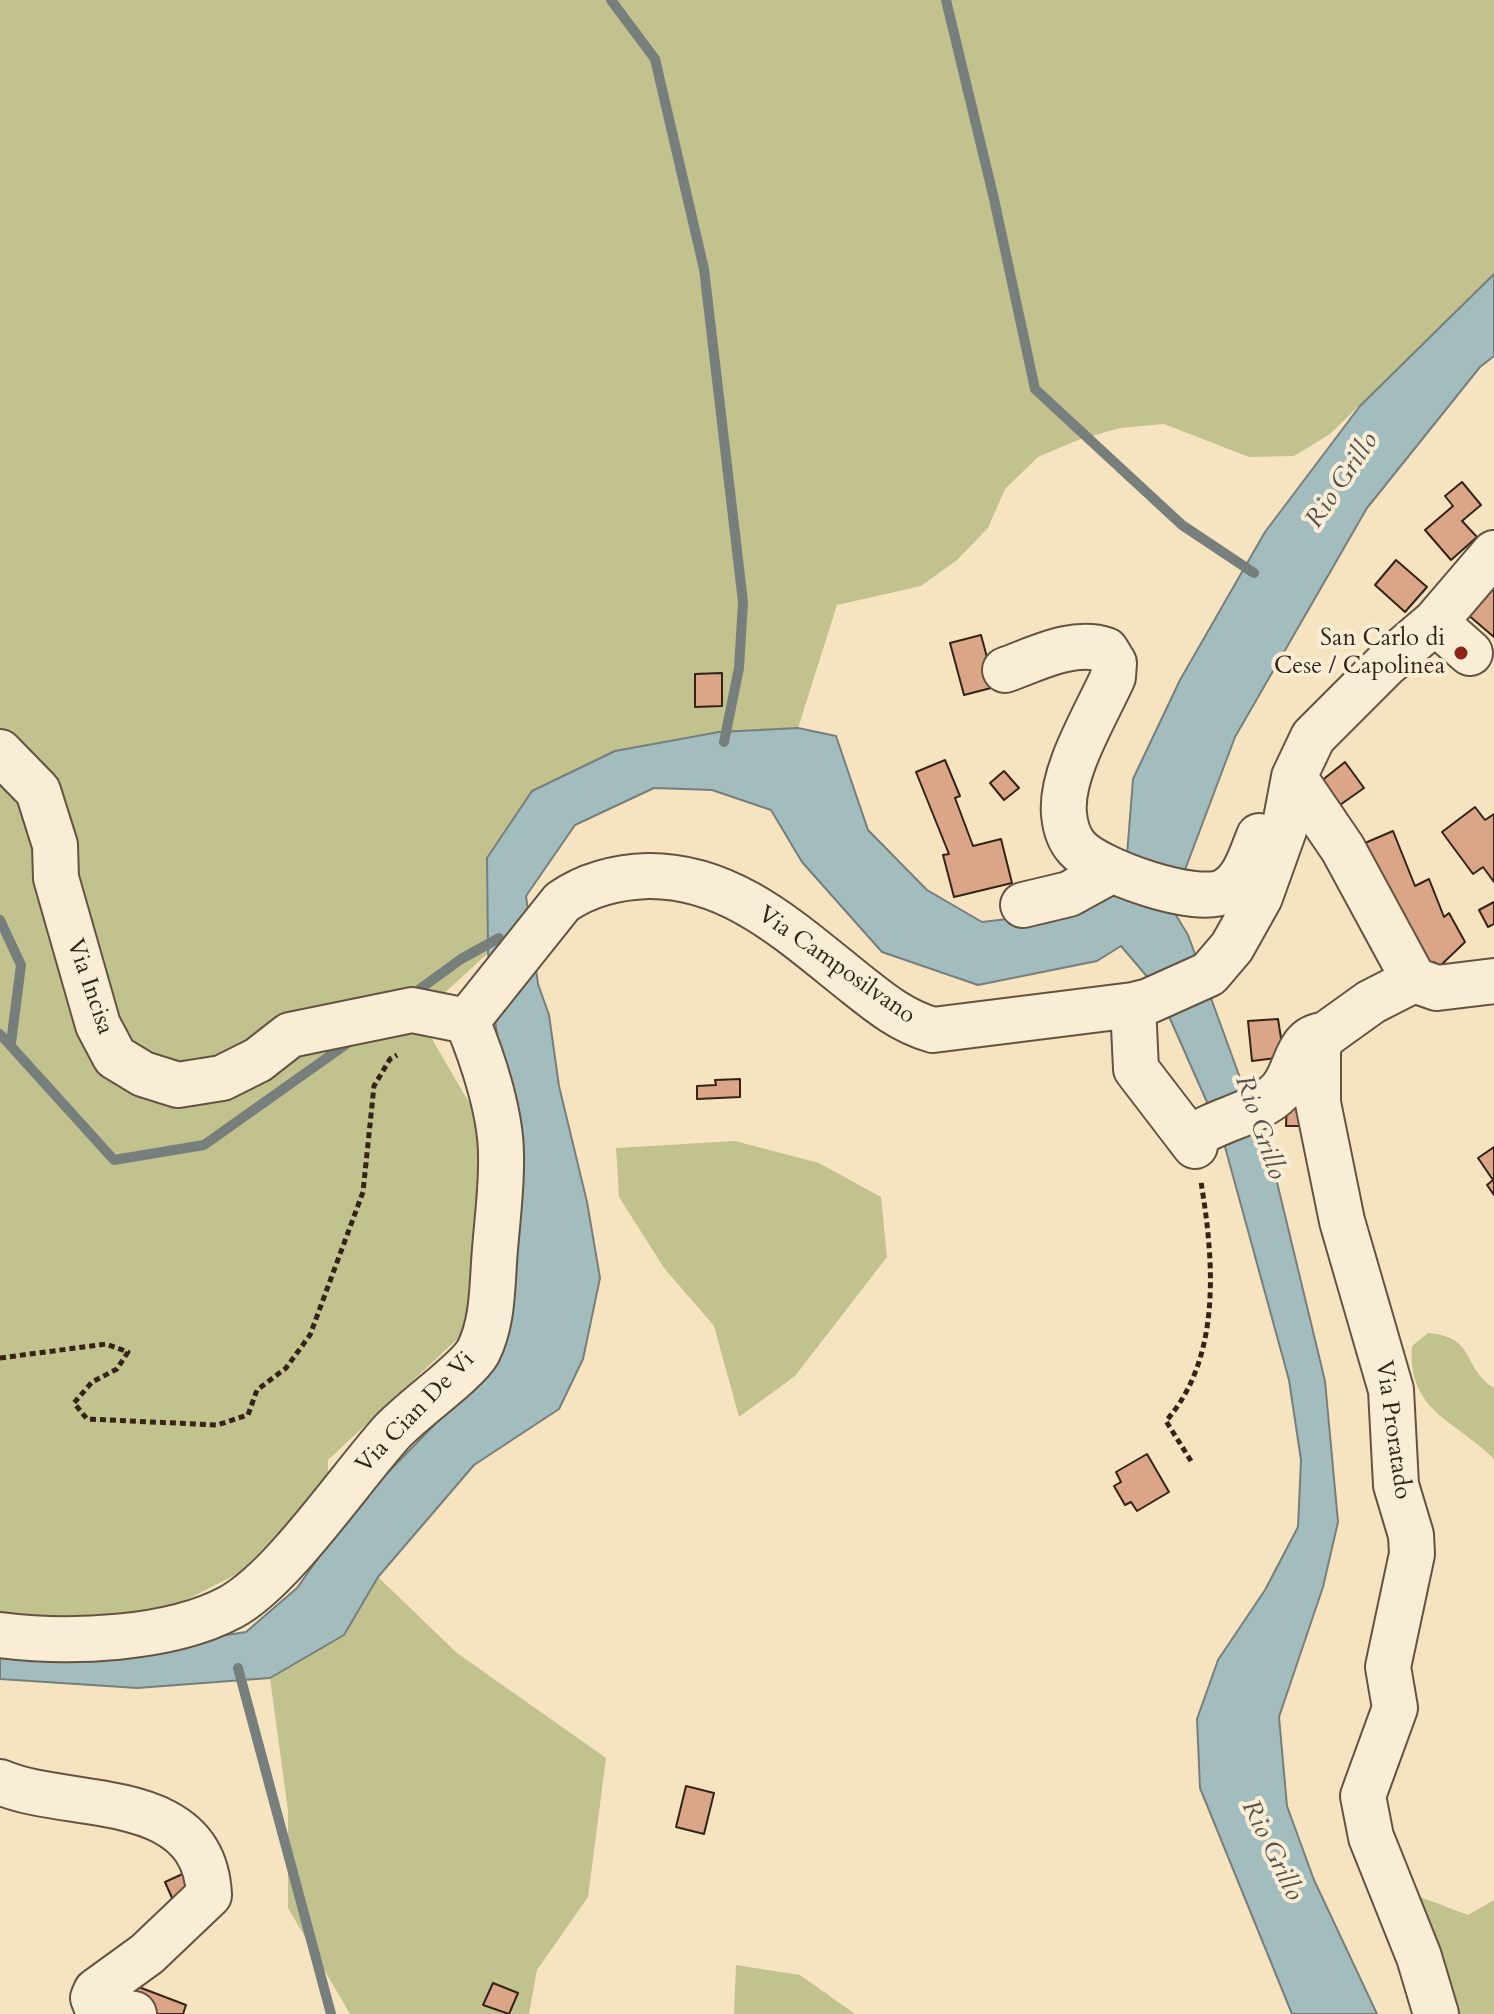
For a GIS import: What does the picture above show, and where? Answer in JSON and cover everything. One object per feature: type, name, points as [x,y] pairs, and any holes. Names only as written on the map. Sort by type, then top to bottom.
[{"type":"street","name":"Via Camposilvano","points":[[1005,670],[1069,648],[1093,646],[1106,650],[1114,663],[1113,677],[1068,776],[1064,796],[1067,830],[1076,847],[1111,871],[1198,896],[1214,896],[1240,879],[1271,808],[1294,777],[1313,737],[1347,701],[1435,622],[1494,553]]},
{"type":"street","points":[[1435,622],[1470,653]]},
{"type":"street","name":"Via Incisa","points":[[0,752],[38,791],[55,845],[56,878],[98,1025],[115,1057],[143,1074],[178,1085],[222,1078],[258,1060],[290,1035],[412,1010],[476,1009]]},
{"type":"street","name":"Via Camposilvano","points":[[476,1009],[562,902],[579,890],[603,881],[677,876],[727,891],[778,923],[911,1024],[933,1030],[1141,1003],[1209,974],[1232,947],[1260,897],[1284,830],[1294,777]]},
{"type":"street","points":[[1294,777],[1343,849],[1414,980],[1437,988],[1486,973]]},
{"type":"street","points":[[1023,905],[1069,894],[1111,871]]},
{"type":"street","points":[[1141,1003],[1136,1069],[1196,1138],[1271,1098],[1289,1077],[1303,1045],[1313,1036],[1325,1035],[1371,1002],[1414,980]]},
{"type":"street","name":"Via Cian De Vi","points":[[0,1635],[65,1639],[137,1634],[193,1623],[232,1607],[261,1583],[311,1529],[399,1424],[477,1354],[490,1320],[501,1152],[476,1009]]},
{"type":"street","name":"Via Proratado","points":[[1325,1035],[1318,1046],[1318,1103],[1342,1221],[1391,1390],[1396,1485],[1411,1535],[1412,1554],[1388,1667],[1395,1708],[1363,1796],[1371,1837],[1419,1957],[1436,2014]]},
{"type":"street","points":[[0,1782],[19,1791],[135,1808],[170,1825],[186,1839],[208,1874],[209,1895],[191,1915],[147,1954],[96,1991],[93,1998],[97,2008],[134,2014]]},
{"type":"path","points":[[0,1358],[106,1344],[128,1352],[117,1369],[92,1382],[74,1403],[87,1419],[217,1425],[248,1415],[257,1390],[286,1368],[310,1335],[363,1192],[374,1086],[390,1059],[401,1053]]},
{"type":"path","points":[[1191,1461],[1166,1421],[1180,1404],[1199,1367],[1213,1266],[1196,1138]]},
{"type":"green space","points":[[0,0],[1494,0],[1494,274],[1330,434],[1294,456],[1249,457],[1164,424],[1120,428],[1078,440],[1038,457],[1005,489],[988,528],[957,560],[921,586],[837,605],[798,728],[719,732],[615,751],[487,858],[488,953],[413,1022],[425,1027],[471,1106],[486,1162],[467,1330],[328,1460],[328,1483],[239,1573],[172,1607],[100,1619],[0,1613]]},
{"type":"green space","points":[[735,1141],[819,1163],[881,1197],[887,1257],[795,1376],[739,1417],[714,1326],[664,1268],[619,1197],[616,1148]]},
{"type":"green space","points":[[1428,1333],[1454,1340],[1484,1380],[1494,1388],[1494,1459],[1437,1413],[1417,1386],[1412,1346]]},
{"type":"green space","points":[[378,1577],[457,1653],[606,1758],[588,1897],[537,1970],[529,2014],[350,2014],[288,1908],[288,1811],[270,1678],[344,1635]]},
{"type":"green space","points":[[1415,1895],[1468,1915],[1494,1900],[1494,2014],[1450,2014]]},
{"type":"green space","points":[[736,1965],[800,1975],[855,2014],[734,2014]]},
{"type":"water","name":"Rio Grillo","points":[[1494,274],[1494,356],[1480,367],[1367,508],[1235,737],[1171,907],[1188,935],[1275,1174],[1325,1381],[1338,1522],[1323,1587],[1279,1717],[1287,1806],[1314,1880],[1377,2014],[1292,2014],[1200,1788],[1197,1719],[1218,1660],[1265,1590],[1298,1527],[1301,1460],[1289,1380],[1222,1136],[1156,987],[1121,946],[1097,961],[978,985],[882,952],[802,862],[771,810],[712,790],[654,788],[575,825],[526,896],[538,984],[549,1015],[559,1086],[587,1202],[600,1278],[583,1359],[559,1409],[474,1465],[378,1577],[344,1635],[270,1678],[137,1688],[0,1679],[0,1646],[160,1645],[246,1632],[297,1588],[356,1505],[489,1369],[515,1123],[496,1028],[488,953],[487,858],[532,791],[615,751],[719,732],[798,728],[836,736],[868,830],[927,890],[982,922],[1068,912],[1127,855],[1133,779],[1180,680],[1265,532],[1360,406]]},
{"type":"building","points":[[1462,482],[1481,505],[1462,521],[1477,537],[1451,560],[1425,530],[1453,506],[1445,496]]},
{"type":"building","points":[[1396,560],[1427,587],[1405,612],[1375,585]]},
{"type":"building","points":[[1494,584],[1494,637],[1467,614]]},
{"type":"building","points":[[981,635],[995,687],[964,695],[950,643]]},
{"type":"building","points":[[722,673],[722,706],[695,707],[695,674]]},
{"type":"building","points":[[945,760],[960,796],[955,798],[973,846],[1001,839],[1012,883],[954,897],[943,855],[949,854],[916,772]]},
{"type":"building","points":[[1345,762],[1364,788],[1340,805],[1320,782]]},
{"type":"building","points":[[1004,771],[1019,788],[1004,800],[990,783]]},
{"type":"building","points":[[1475,807],[1485,820],[1494,814],[1494,882],[1483,867],[1473,874],[1442,832]]},
{"type":"building","points":[[1393,831],[1415,886],[1429,879],[1444,917],[1449,913],[1465,942],[1439,967],[1434,962],[1425,972],[1365,843]]},
{"type":"building","points":[[1494,902],[1494,924],[1488,927],[1479,910]]},
{"type":"building","points":[[1278,1019],[1284,1057],[1252,1061],[1248,1021]]},
{"type":"building","points":[[740,1079],[740,1097],[697,1099],[697,1086],[716,1085],[715,1080]]},
{"type":"building","points":[[1287,1100],[1304,1100],[1304,1126],[1286,1126]]},
{"type":"building","points":[[1494,1147],[1494,1195],[1487,1185],[1493,1180],[1478,1158]]},
{"type":"building","points":[[1147,1454],[1169,1492],[1137,1511],[1131,1502],[1125,1505],[1114,1486],[1121,1482],[1116,1472]]},
{"type":"building","points":[[686,1786],[714,1793],[704,1834],[676,1827]]},
{"type":"building","points":[[187,1872],[198,1897],[176,1907],[165,1882]]},
{"type":"building","points":[[123,1981],[186,2005],[183,2014],[156,2014],[105,2005]]},
{"type":"building","points":[[493,1983],[518,1993],[509,2014],[483,2005]]},
{"type":"waterway","points":[[611,0],[655,59],[704,269],[743,602],[739,668],[724,742]]},
{"type":"waterway","points":[[946,0],[994,199],[1035,389],[1182,525],[1254,573]]},
{"type":"waterway","points":[[0,920],[21,965],[11,1043]]},
{"type":"waterway","points":[[409,997],[461,959],[499,938]]},
{"type":"waterway","points":[[0,1034],[114,1160],[204,1145],[355,1038]]},
{"type":"waterway","points":[[238,1668],[331,2014]]},
{"type":"place","name":"San Carlo di Cese / Capolinea","points":[[1461,653]]}]
